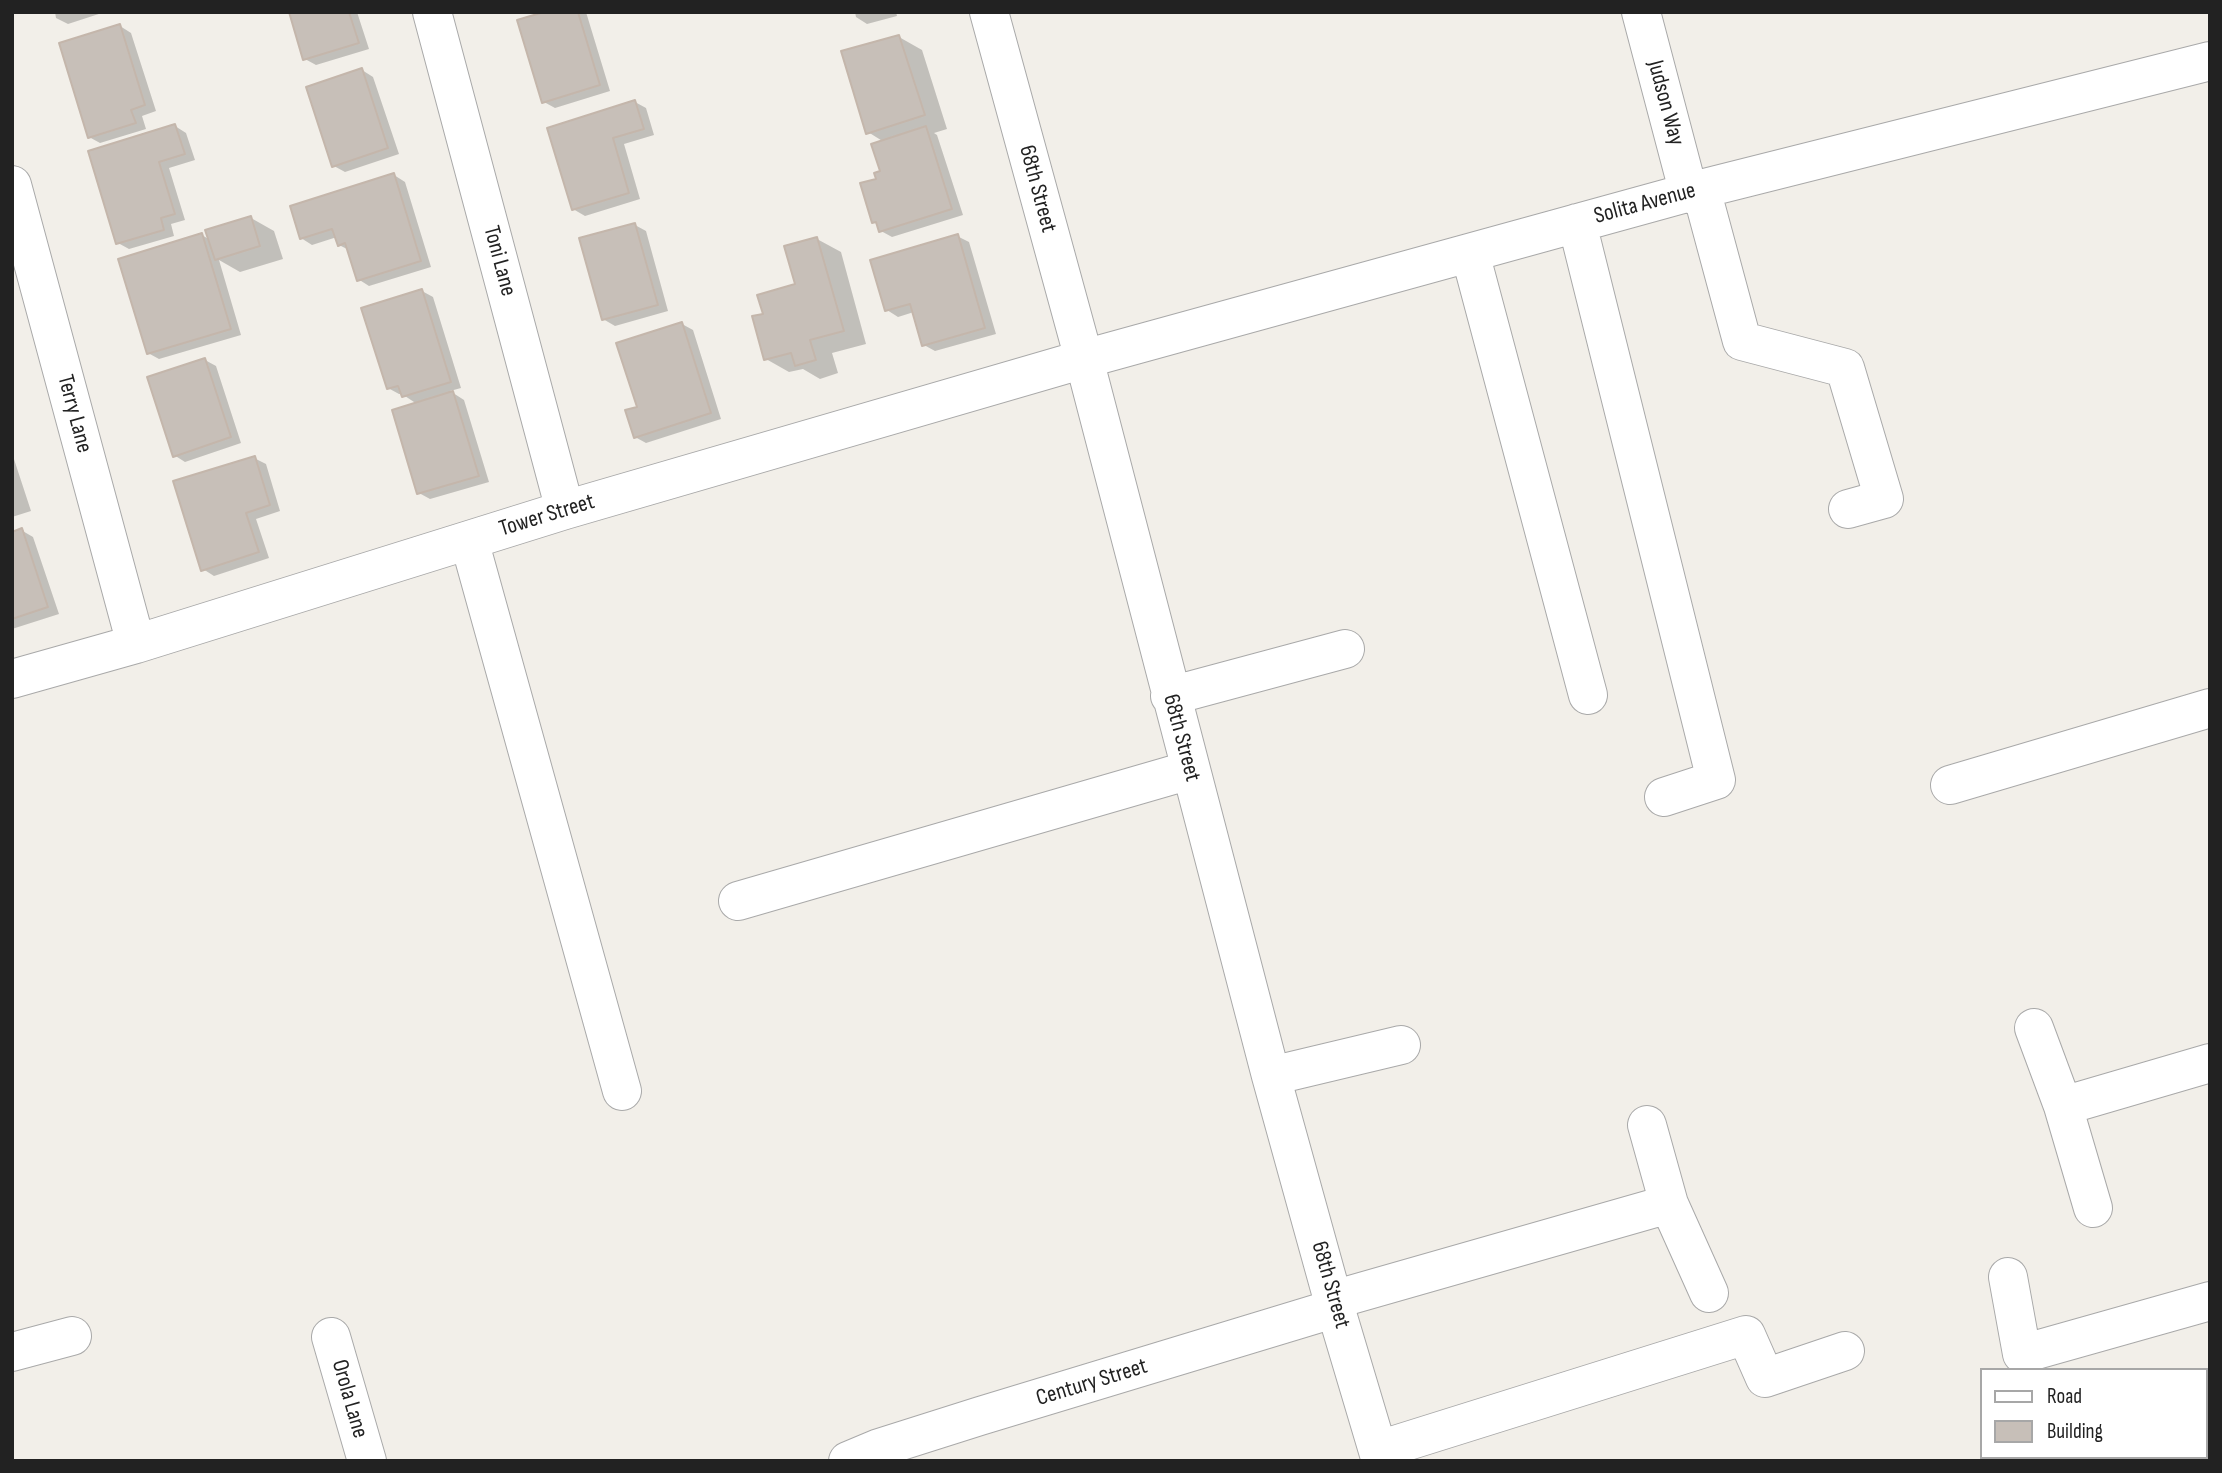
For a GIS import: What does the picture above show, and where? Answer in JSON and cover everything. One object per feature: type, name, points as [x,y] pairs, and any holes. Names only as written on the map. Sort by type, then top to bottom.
[{"type":"street","name":"Toni Lane","points":[[432,12],[565,510]]},
{"type":"street","name":"68th Street","points":[[989,12],[1084,359],[1189,770],[1271,1076],[1380,1456]]},
{"type":"street","name":"Judson Way","points":[[1641,12],[1742,341],[1845,368],[1884,499],[1848,509]]},
{"type":"street","name":"Solita Avenue","points":[[1084,359],[1695,191],[2210,61]]},
{"type":"street","name":"Terry Lane","points":[[12,185],[136,644]]},
{"type":"street","points":[[1577,223],[1716,780],[1664,797]]},
{"type":"street","points":[[1470,253],[1588,695]]},
{"type":"street","name":"Tower Street","points":[[12,680],[565,510],[1084,359]]},
{"type":"street","points":[[469,540],[622,1090]]},
{"type":"street","points":[[1170,696],[1345,649]]},
{"type":"street","points":[[1950,785],[2210,708]]},
{"type":"street","points":[[738,901],[1189,770]]},
{"type":"street","points":[[2034,1028],[2063,1106],[2092,1208]]},
{"type":"street","points":[[1271,1076],[1401,1045]]},
{"type":"street","points":[[2063,1106],[2210,1063]]},
{"type":"street","points":[[1647,1125],[1669,1203],[1709,1293]]},
{"type":"street","name":"Century Street","points":[[848,1461],[879,1448],[1335,1304],[1669,1203]]},
{"type":"street","points":[[2008,1277],[2022,1354],[2210,1301]]},
{"type":"street","points":[[1380,1456],[1746,1335],[1765,1378],[1845,1351]]},
{"type":"street","points":[[12,1352],[72,1336]]},
{"type":"street","name":"Orola Lane","points":[[331,1337],[367,1461]]},
{"type":"building","points":[[289,12],[349,12],[359,43],[303,60]]},
{"type":"building","points":[[544,12],[578,12],[600,85],[542,103],[517,20]]},
{"type":"building","points":[[120,24],[145,105],[131,110],[136,123],[88,138],[59,43]]},
{"type":"building","points":[[899,35],[925,115],[866,134],[841,51]]},
{"type":"building","points":[[362,68],[388,148],[332,167],[306,87]]},
{"type":"building","points":[[635,100],[644,129],[613,138],[629,193],[572,210],[547,128]]},
{"type":"building","points":[[175,124],[185,154],[159,162],[175,214],[161,218],[164,230],[116,244],[88,151]]},
{"type":"building","points":[[926,126],[952,209],[879,232],[876,222],[872,223],[860,183],[876,179],[874,173],[880,171],[871,144]]},
{"type":"building","points":[[394,173],[421,261],[357,281],[345,243],[338,246],[332,229],[300,239],[290,206]]},
{"type":"building","points":[[251,216],[260,246],[215,260],[205,230]]},
{"type":"building","points":[[635,223],[658,305],[602,320],[579,238]]},
{"type":"building","points":[[202,233],[231,329],[147,354],[118,259]]},
{"type":"building","points":[[958,234],[985,328],[922,346],[910,304],[885,311],[870,260]]},
{"type":"building","points":[[817,237],[844,331],[810,340],[816,360],[795,366],[791,353],[764,360],[752,316],[763,314],[757,295],[795,284],[784,246]]},
{"type":"building","points":[[422,289],[451,382],[402,397],[398,386],[387,389],[361,308]]},
{"type":"building","points":[[682,322],[711,413],[634,438],[625,410],[637,407],[616,343]]},
{"type":"building","points":[[205,358],[231,437],[173,457],[147,377]]},
{"type":"building","points":[[453,391],[479,476],[417,494],[392,410]]},
{"type":"building","points":[[255,456],[270,505],[246,513],[259,552],[201,571],[173,481]]},
{"type":"building","points":[[22,528],[48,607],[12,619],[12,532]]}]
